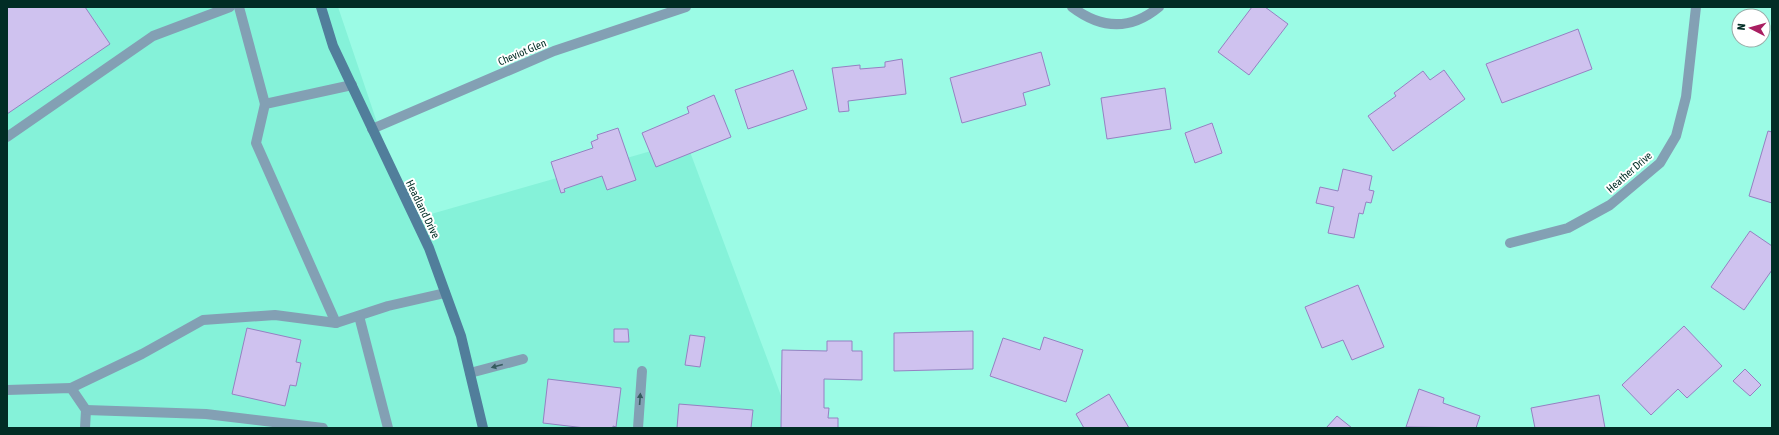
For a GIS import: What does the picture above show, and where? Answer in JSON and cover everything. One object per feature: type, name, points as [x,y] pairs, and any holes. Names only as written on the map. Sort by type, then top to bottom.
[{"type":"main road","name":"Headland Drive","points":[[321,7],[333,46],[429,248],[461,336],[483,428]]},
{"type":"street","points":[[7,137],[153,36],[230,7]]},
{"type":"street","points":[[239,7],[265,104],[256,143],[336,323]]},
{"type":"street","name":"Cheviot Glen","points":[[372,129],[554,52],[686,7]]},
{"type":"street","points":[[1072,7],[1086,17],[1101,23],[1117,25],[1133,22],[1149,16],[1159,7]]},
{"type":"street","name":"Heather Drive","points":[[1510,243],[1568,228],[1574,225],[1610,205],[1660,163],[1676,136],[1686,97],[1696,7]]},
{"type":"street","points":[[265,104],[352,85]]},
{"type":"street","points":[[7,390],[71,388],[142,354],[203,320],[275,315],[336,323],[388,306],[445,293]]},
{"type":"street","points":[[359,316],[388,428]]},
{"type":"street","points":[[470,373],[524,359]]},
{"type":"street","points":[[638,428],[642,371]]},
{"type":"street","points":[[71,388],[86,410],[85,428]]},
{"type":"street","points":[[86,410],[206,414],[323,428]]},
{"type":"shaded area","points":[[7,7],[338,7],[410,220],[686,141],[793,428],[7,428]]},
{"type":"building","points":[[7,7],[85,7],[110,44],[7,114]]},
{"type":"building","points":[[1252,7],[1265,7],[1288,24],[1249,75],[1218,52]]},
{"type":"building","points":[[1578,29],[1592,69],[1502,103],[1486,64]]},
{"type":"building","points":[[1041,52],[1050,85],[1023,93],[1026,105],[962,123],[950,78]]},
{"type":"building","points":[[902,59],[906,94],[848,101],[849,111],[839,112],[832,68],[860,65],[860,69],[885,67],[885,62]]},
{"type":"building","points":[[793,70],[807,109],[748,129],[735,90]]},
{"type":"building","points":[[1444,70],[1465,99],[1393,151],[1368,116],[1396,96],[1394,93],[1423,71],[1430,80]]},
{"type":"building","points":[[1165,88],[1171,129],[1107,139],[1101,98]]},
{"type":"building","points":[[714,95],[731,137],[656,167],[642,133],[689,113],[687,107]]},
{"type":"building","points":[[1212,123],[1222,153],[1195,163],[1185,133]]},
{"type":"building","points":[[618,128],[636,180],[607,190],[602,176],[564,189],[565,192],[561,193],[551,162],[593,148],[591,142],[598,139],[597,135]]},
{"type":"building","points":[[1768,131],[1772,132],[1772,203],[1749,196]]},
{"type":"building","points":[[1343,169],[1372,176],[1369,190],[1374,191],[1371,203],[1366,202],[1363,214],[1359,213],[1354,238],[1328,233],[1334,207],[1316,203],[1320,187],[1338,191]]},
{"type":"building","points":[[1750,231],[1772,246],[1772,270],[1744,310],[1711,287]]},
{"type":"building","points":[[1358,285],[1384,347],[1352,360],[1343,340],[1322,348],[1305,307]]},
{"type":"building","points":[[1684,326],[1722,366],[1687,398],[1678,389],[1651,415],[1622,385]]},
{"type":"building","points":[[247,328],[301,340],[296,362],[301,363],[296,386],[290,385],[285,406],[232,394]]},
{"type":"building","points":[[614,329],[628,329],[629,342],[614,342]]},
{"type":"building","points":[[973,331],[973,369],[894,371],[894,333]]},
{"type":"building","points":[[690,335],[705,337],[700,367],[685,365]]},
{"type":"building","points":[[1044,337],[1083,350],[1066,402],[990,376],[1003,338],[1040,350]]},
{"type":"building","points":[[827,341],[852,341],[852,351],[862,351],[862,380],[824,379],[824,408],[829,408],[828,418],[838,418],[838,428],[781,428],[782,350],[827,351]]},
{"type":"building","points":[[1745,369],[1761,385],[1750,396],[1733,381]]},
{"type":"building","points":[[548,379],[621,388],[616,427],[585,428],[543,423]]},
{"type":"building","points":[[1419,389],[1444,398],[1443,403],[1480,416],[1476,428],[1406,427]]},
{"type":"building","points":[[1109,394],[1129,428],[1084,428],[1076,414]]},
{"type":"building","points":[[1599,395],[1605,428],[1535,428],[1531,408]]},
{"type":"building","points":[[679,404],[753,410],[751,428],[677,428]]},
{"type":"building","points":[[1337,416],[1352,428],[1326,428]]}]
